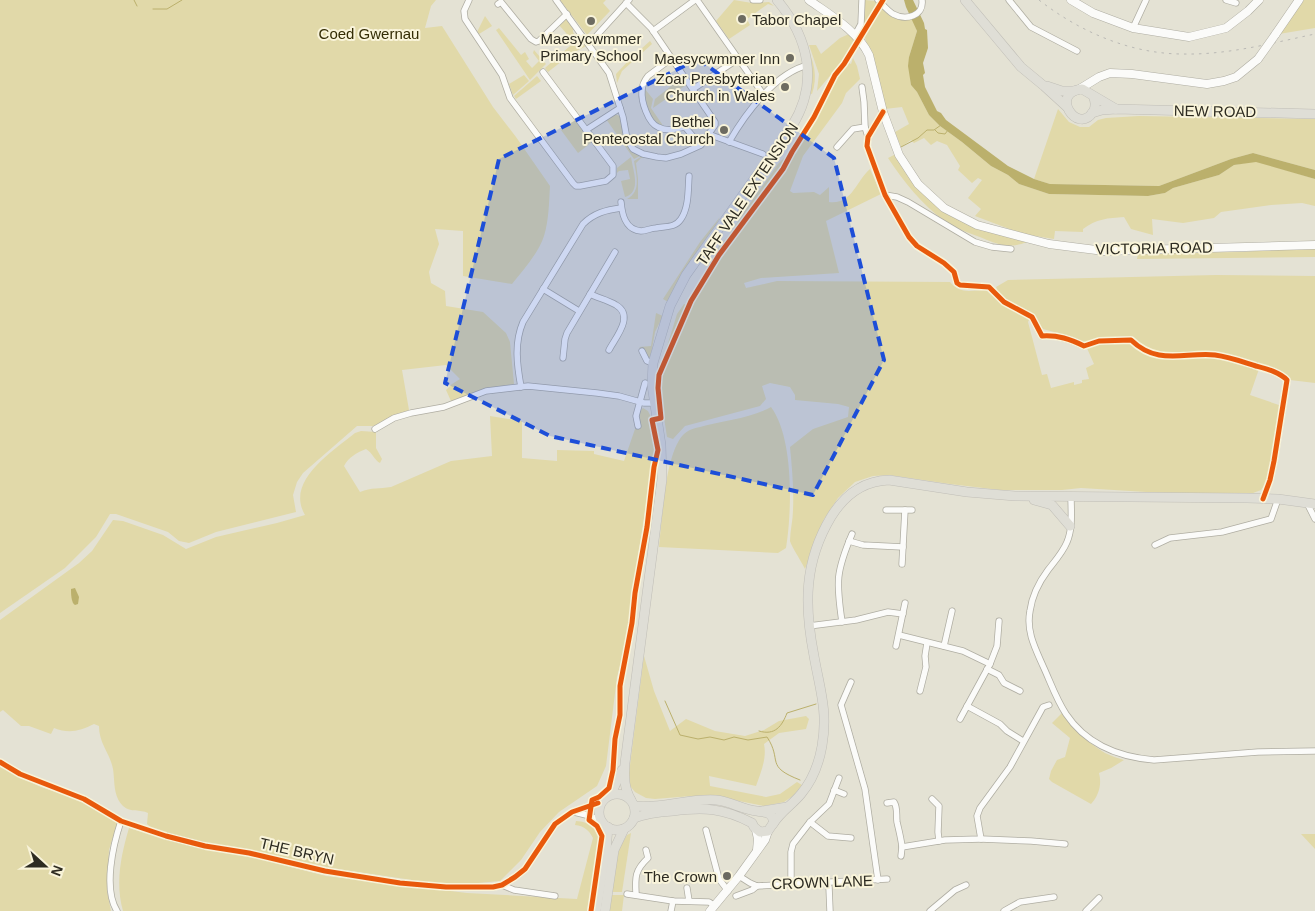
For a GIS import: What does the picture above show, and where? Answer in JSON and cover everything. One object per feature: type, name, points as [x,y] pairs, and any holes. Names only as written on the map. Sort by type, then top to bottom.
[{"type":"main road","points":[[634,818],[633,803],[626,792],[625,763],[662,479],[661,445],[652,385],[654,363],[669,310],[686,275],[797,118],[806,92],[808,66],[803,45],[797,31],[777,0]]},
{"type":"main road","points":[[809,0],[855,35]]},
{"type":"main road","points":[[965,0],[1021,68],[1067,107],[1072,115],[1080,118],[1089,116],[1096,105],[1092,95],[1087,90],[1062,91],[1044,86]]},
{"type":"main road","points":[[1071,0],[1093,13],[1133,28],[1189,37],[1226,28],[1259,0]]},
{"type":"main road","points":[[1067,107],[1068,98],[1076,91],[1099,77],[1110,73],[1207,84],[1236,77],[1258,59],[1295,1]]},
{"type":"main road","name":"VICTORIA ROAD","points":[[855,35],[866,47],[869,55],[883,112],[899,155],[918,184],[944,208],[977,226],[1049,244],[1104,251],[1315,245]]},
{"type":"main road","points":[[1092,95],[1095,81],[1099,77]]},
{"type":"main road","name":"NEW ROAD","points":[[1092,95],[1116,109]]},
{"type":"main road","name":"NEW ROAD","points":[[1092,113],[1116,109],[1315,114]]},
{"type":"main road","points":[[712,908],[728,891],[787,807],[801,794],[808,784],[819,760],[824,734],[825,713],[809,626],[807,597],[809,576],[818,542],[826,526],[841,502],[860,487],[889,480],[967,492],[1015,496],[1278,499],[1311,503]]},
{"type":"main road","points":[[1015,496],[1052,505],[1070,526]]},
{"type":"main road","points":[[596,911],[606,851],[605,824],[599,811],[602,801],[612,794],[625,763]]},
{"type":"main road","points":[[612,794],[622,794],[641,807],[716,800],[766,811],[771,814],[771,828]]},
{"type":"main road","points":[[757,850],[754,816],[760,811],[787,807]]},
{"type":"main road","points":[[605,911],[614,850],[624,829],[634,818],[646,813],[705,808],[731,813],[764,832],[771,828]]},
{"type":"main road","points":[[605,824],[613,830],[624,829]]},
{"type":"street","points":[[469,0],[464,11],[465,19],[502,75],[510,98],[576,186],[606,181],[612,178],[613,166],[543,72]]},
{"type":"street","points":[[556,0],[609,73],[629,144],[633,149],[643,154],[657,157],[673,156],[699,146],[715,122],[653,31],[627,2],[589,44]]},
{"type":"street","points":[[653,31],[696,0],[763,94]]},
{"type":"street","points":[[753,0],[760,0]]},
{"type":"street","points":[[855,35],[861,24],[862,0]]},
{"type":"street","points":[[878,0],[891,13],[899,17],[910,17],[920,13],[923,6],[922,0]]},
{"type":"street","points":[[1009,0],[1031,27],[1077,51]]},
{"type":"street","points":[[1133,28],[1146,0]]},
{"type":"street","points":[[1226,0],[1236,3]]},
{"type":"street","points":[[498,4],[501,2],[531,39],[536,42],[567,14]]},
{"type":"street","points":[[672,58],[645,80],[642,91],[645,107],[656,126],[667,130],[686,127],[696,140],[702,142]]},
{"type":"street","points":[[693,89],[738,59]]},
{"type":"street","points":[[729,142],[763,94],[796,69],[808,66]]},
{"type":"street","points":[[862,87],[865,127],[868,137],[867,146],[885,195],[917,246],[944,263],[954,272],[957,283],[960,285],[989,287],[1004,302],[1032,317],[1042,336],[1052,335],[1072,340],[1084,346],[1099,341],[1131,340],[1139,348],[1157,355],[1204,354],[1223,356],[1269,370],[1283,376],[1287,380],[1287,392],[1270,480],[1263,499]]},
{"type":"street","points":[[586,130],[620,108]]},
{"type":"street","points":[[868,137],[883,112]]},
{"type":"street","points":[[837,147],[853,129],[865,127]]},
{"type":"street","points":[[708,134],[763,154]]},
{"type":"street","points":[[521,387],[517,359],[518,336],[523,322],[586,220],[601,211],[621,205],[624,220],[636,230],[672,226],[684,214],[687,200],[689,179],[681,181]]},
{"type":"street","points":[[885,195],[897,197],[908,202],[975,242],[992,247],[1011,249]]},
{"type":"street","points":[[566,355],[567,333],[612,254]]},
{"type":"street","points":[[543,289],[579,311]]},
{"type":"street","points":[[590,294],[616,305],[623,313],[624,323],[612,349]]},
{"type":"street","points":[[642,351],[647,361],[654,363]]},
{"type":"street","points":[[638,423],[636,416],[639,402],[644,393],[645,383]]},
{"type":"street","points":[[375,429],[394,418],[411,413],[444,407],[486,392],[521,387],[597,393],[619,396],[639,402],[654,403]]},
{"type":"street","points":[[1071,496],[1069,537],[1064,549],[1034,593],[1029,612],[1029,624],[1031,638],[1060,702],[1081,732],[1113,752],[1140,759],[1154,760],[1315,750]]},
{"type":"street","points":[[1155,545],[1170,538],[1222,532],[1271,518],[1278,499]]},
{"type":"street","points":[[1311,503],[1315,519]]},
{"type":"street","points":[[886,510],[912,510]]},
{"type":"street","points":[[902,564],[905,510]]},
{"type":"street","points":[[842,622],[838,594],[838,573],[852,534]]},
{"type":"street","points":[[849,541],[863,545],[903,547]]},
{"type":"street","points":[[896,646],[905,603]]},
{"type":"street","points":[[809,626],[842,622],[888,612],[903,614]]},
{"type":"street","points":[[944,646],[952,612]]},
{"type":"street","points":[[960,719],[989,667],[997,646],[999,621]]},
{"type":"street","points":[[899,635],[963,651],[989,667],[1004,683],[1020,691]]},
{"type":"street","points":[[920,691],[926,667],[927,643]]},
{"type":"street","points":[[851,682],[841,706],[865,789],[878,880]]},
{"type":"street","points":[[967,706],[1000,724],[1023,741]]},
{"type":"street","points":[[981,839],[978,816],[980,808],[1010,767],[1042,707],[1049,706]]},
{"type":"street","name":"THE BRYN","points":[[0,762],[20,774],[84,799],[121,821],[166,836],[325,871],[446,887],[480,888],[502,885],[525,869],[555,824],[572,812],[602,801]]},
{"type":"street","points":[[791,883],[792,848],[810,822],[829,804],[839,778]]},
{"type":"street","points":[[834,790],[844,794]]},
{"type":"street","points":[[932,799],[939,806],[939,841]]},
{"type":"street","points":[[887,803],[894,802],[896,805],[902,856]]},
{"type":"street","points":[[939,806],[946,805]]},
{"type":"street","points":[[572,812],[590,816],[605,824]]},
{"type":"street","points":[[117,911],[110,896],[111,868],[112,854],[121,821]]},
{"type":"street","points":[[810,822],[828,836],[851,838]]},
{"type":"street","points":[[706,830],[719,879],[728,891]]},
{"type":"street","points":[[902,847],[939,841],[981,839],[1031,840],[1065,844]]},
{"type":"street","points":[[636,894],[635,879],[639,866],[648,858],[646,850]]},
{"type":"street","name":"CROWN LANE","points":[[739,876],[757,886],[887,879]]},
{"type":"street","points":[[826,883],[829,887],[830,911]]},
{"type":"street","points":[[502,885],[514,890],[555,896]]},
{"type":"street","points":[[930,911],[955,890],[966,885]]},
{"type":"street","name":"CROWN LANE","points":[[736,896],[757,886]]},
{"type":"street","points":[[687,888],[689,901]]},
{"type":"street","points":[[627,894],[673,901],[709,902],[712,908]]},
{"type":"street","points":[[1004,911],[1020,902],[1054,897]]},
{"type":"street","points":[[1086,911],[1099,898]]},
{"type":"street","points":[[671,911],[673,901]]},
{"type":"highlighted area","points":[[698,59],[834,158],[884,360],[813,495],[550,436],[445,383],[499,159]]},
{"type":"green space","name":"Coed Gwernau","points":[[0,0],[436,0],[431,6],[425,28],[442,26],[493,107],[550,186],[548,217],[544,236],[534,255],[512,284],[463,276],[463,231],[435,229],[439,244],[429,272],[431,283],[445,291],[446,306],[483,312],[506,333],[510,342],[514,384],[483,389],[451,401],[446,390],[460,379],[446,365],[402,370],[409,410],[373,426],[357,426],[303,473],[297,482],[293,495],[296,512],[216,532],[189,543],[179,541],[168,532],[116,514],[110,514],[96,537],[65,568],[0,613]]},
{"type":"green space","name":"Maesycwmmer Primary School","points":[[560,0],[606,0],[603,3],[610,11],[587,35]]},
{"type":"green space","points":[[734,0],[752,3],[769,2],[774,6],[768,4],[747,19],[750,25],[729,39],[716,21]]},
{"type":"green space","points":[[865,0],[876,1],[888,14],[900,20],[913,20],[917,31],[909,57],[911,85],[917,92],[929,115],[940,126],[991,166],[1008,175],[1019,184],[1049,194],[1148,196],[1165,193],[1173,188],[1219,175],[1234,165],[1256,161],[1315,179],[1315,206],[1302,203],[1271,205],[1221,212],[1214,218],[1183,223],[1152,219],[1153,235],[1131,229],[1124,217],[1113,218],[1093,223],[1083,229],[1083,232],[1055,231],[1054,239],[1023,234],[975,216],[981,209],[968,198],[982,180],[978,178],[972,183],[958,170],[960,166],[947,145],[937,141],[931,145],[924,138],[914,143],[911,140],[901,147],[895,132],[909,124],[902,107],[885,109],[862,27]]},
{"type":"green space","points":[[1304,0],[1315,0],[1315,28],[1279,34]]},
{"type":"green space","points":[[485,16],[492,26],[479,34],[477,32]]},
{"type":"green space","points":[[564,20],[567,20],[573,27],[576,37],[573,41],[559,25]]},
{"type":"green space","points":[[499,28],[521,55],[525,52],[529,59],[526,61],[532,68],[539,61],[533,53],[534,50],[546,64],[530,80],[496,30]]},
{"type":"green space","points":[[849,34],[857,42],[840,69],[829,77],[817,91],[819,74],[809,45],[816,45],[821,54],[840,38]]},
{"type":"green space","points":[[578,39],[586,46],[571,54],[548,72],[545,68]]},
{"type":"green space","points":[[650,41],[652,44],[622,71],[617,83],[616,74]]},
{"type":"green space","points":[[807,46],[814,70],[815,81],[812,94],[809,93]]},
{"type":"green space","points":[[853,58],[860,79],[846,93],[842,103],[803,156],[790,191],[793,193],[814,192],[820,195],[829,187],[829,202],[837,202],[843,200],[853,191],[870,169],[881,194],[826,221],[839,273],[761,278],[744,283],[746,288],[777,281],[950,282],[962,290],[986,290],[996,299],[1029,320],[1042,375],[1047,374],[1051,388],[1074,382],[1074,385],[1082,383],[1082,380],[1089,379],[1086,368],[1094,364],[1086,346],[1098,343],[1131,342],[1149,354],[1173,357],[1221,358],[1259,369],[1250,395],[1282,406],[1267,482],[1261,490],[1253,493],[1163,493],[1081,488],[1062,490],[1000,490],[889,475],[873,476],[855,482],[838,498],[824,519],[805,569],[790,541],[793,514],[793,478],[790,447],[813,429],[848,417],[849,407],[838,404],[795,400],[795,395],[790,387],[770,383],[762,386],[766,399],[760,406],[685,426],[673,439],[667,437],[660,386],[663,369],[662,363],[677,314],[684,304],[687,305],[719,246],[729,235],[778,164],[791,151],[813,117],[834,77],[849,63],[851,64]]},
{"type":"green space","points":[[524,75],[529,81],[513,95],[509,84]]},
{"type":"green space","points":[[537,76],[541,81],[516,99],[514,96]]},
{"type":"green space","points":[[681,78],[686,85],[653,108],[655,99]]},
{"type":"green space","points":[[645,89],[653,99],[651,108],[664,127],[651,116],[645,101]]},
{"type":"green space","points":[[1058,109],[1069,122],[1080,127],[1089,127],[1098,120],[1106,118],[1139,116],[1315,119],[1315,170],[1253,153],[1231,159],[1159,186],[1050,184],[1034,179]]},
{"type":"green space","points":[[614,114],[620,116],[626,140],[642,155],[634,159],[606,119]]},
{"type":"green space","points":[[575,120],[592,142],[578,153],[561,130]]},
{"type":"green space","points":[[896,154],[935,204],[976,228],[1027,242],[1011,246],[997,244],[945,221],[921,200],[900,176],[888,158]]},
{"type":"green space","points":[[644,155],[648,157],[641,158],[636,163],[638,199],[627,199],[635,192],[637,182],[634,161]]},
{"type":"green space","points":[[631,157],[635,186],[633,191],[625,197],[621,181],[630,179],[628,170],[617,173],[617,168]]},
{"type":"green space","points":[[720,217],[687,266],[668,302],[663,299],[700,242]]},
{"type":"green space","points":[[1288,248],[1315,248],[1315,257],[1137,259],[1138,253],[1244,252]]},
{"type":"green space","points":[[1216,275],[1315,276],[1315,383],[1290,380],[1284,373],[1273,368],[1224,354],[1161,354],[1140,346],[1133,338],[1126,336],[1096,339],[1084,344],[1043,329],[1037,322],[1000,296],[996,287],[1008,280]]},
{"type":"green space","points":[[656,313],[663,316],[655,332],[650,360],[647,359],[645,351],[639,347],[651,346]]},
{"type":"green space","points":[[771,407],[784,437],[787,455],[790,495],[786,548],[778,553],[659,547],[668,472],[677,444],[683,435],[693,429],[746,417]]},
{"type":"green space","points":[[643,408],[650,415],[656,454],[651,465],[633,589],[630,630],[617,677],[606,766],[597,786],[559,812],[540,832],[521,860],[500,881],[446,884],[412,880],[331,868],[216,845],[154,830],[147,824],[148,813],[126,808],[120,802],[115,789],[112,763],[101,738],[99,726],[94,724],[79,730],[70,731],[54,728],[51,734],[29,726],[21,726],[3,710],[0,712],[0,620],[79,563],[92,551],[113,520],[123,521],[163,535],[186,549],[216,537],[305,515],[300,502],[301,491],[306,479],[324,458],[355,433],[361,431],[376,432],[376,448],[382,459],[380,463],[366,449],[353,456],[344,466],[360,492],[391,487],[451,461],[492,456],[490,416],[522,421],[522,458],[557,461],[557,450],[594,451],[594,454],[624,461],[635,429],[640,427],[640,411]]},
{"type":"green space","points":[[644,656],[654,691],[670,731],[686,719],[715,731],[745,736],[764,730],[779,721],[806,716],[809,719],[806,729],[779,733],[764,744],[764,760],[756,786],[709,776],[710,786],[766,797],[780,794],[797,782],[802,785],[793,796],[784,802],[764,806],[719,797],[691,796],[655,799],[646,798],[635,792],[630,786],[629,773]]},
{"type":"green space","points":[[1062,713],[1076,730],[1093,745],[1105,753],[1124,760],[1099,773],[1099,789],[1091,804],[1049,779],[1057,760],[1065,757],[1070,738],[1052,723]]},
{"type":"green space","points":[[0,767],[41,787],[81,800],[115,820],[117,824],[109,850],[107,891],[111,911],[0,911]]},
{"type":"green space","points":[[576,821],[590,824],[596,830],[599,838],[587,911],[123,911],[119,890],[120,869],[129,828],[202,849],[256,858],[326,876],[467,893],[577,899],[593,838],[586,829],[575,825]]},
{"type":"green space","points":[[631,833],[622,892],[611,892],[619,849],[627,835]]},
{"type":"green space","points":[[1301,834],[1315,834],[1315,849]]},
{"type":"green space","points":[[611,895],[624,895],[622,911],[608,911]]},
{"type":"shaded area","points":[[904,0],[913,0],[927,30],[928,48],[923,63],[925,73],[923,75],[925,87],[937,111],[946,120],[1008,166],[1034,179],[1050,184],[1159,186],[1231,159],[1253,153],[1315,170],[1315,179],[1256,162],[1234,165],[1219,175],[1173,188],[1165,193],[1148,196],[1049,194],[1019,184],[1008,175],[991,166],[940,126],[929,115],[917,92],[911,85],[908,66],[909,57],[917,31]]},
{"type":"shaded area","points":[[75,588],[79,597],[78,604],[75,605],[72,600],[71,589]]},
{"type":"waterway","points":[[134,0],[137,6]]},
{"type":"waterway","points":[[153,9],[167,9],[182,0]]},
{"type":"waterway","points":[[901,147],[918,138],[927,130],[934,130],[941,125]]},
{"type":"waterway","points":[[935,130],[938,133],[945,134],[948,130]]},
{"type":"waterway","points":[[665,701],[680,735],[698,739],[710,737],[724,740],[734,737],[748,740],[767,737],[772,745],[778,767],[800,780]]},
{"type":"waterway","points":[[759,731],[774,731],[783,722],[787,713],[816,704]]},
{"type":"railway","points":[[1039,0],[1071,22],[1107,39],[1144,50],[1164,53],[1217,53],[1315,34]]},
{"type":"cycle path","name":"TAFF VALE EXTENSION","points":[[591,911],[602,836],[597,826],[589,820],[592,800],[599,797],[609,788],[613,770],[615,739],[620,715],[620,686],[632,623],[658,450],[652,420],[661,418],[658,388],[659,375],[691,301],[719,255],[783,169],[814,117],[835,75],[844,64],[883,0]]},
{"type":"cycle path","points":[[883,112],[868,137],[867,146],[885,195],[909,237],[917,246],[944,263],[954,272],[957,283],[960,285],[989,287],[1004,302],[1032,317],[1042,336],[1064,338],[1084,346],[1099,341],[1131,340],[1141,348],[1161,355],[1221,356],[1269,370],[1287,380],[1274,461],[1263,499]]},
{"type":"cycle path","points":[[0,762],[20,774],[84,799],[121,821],[166,836],[325,871],[400,883],[446,887],[493,887],[502,885],[525,869],[555,824],[572,812],[598,803]]},
{"type":"place","name":"Tabor Chapel","points":[[742,19]]},
{"type":"place","name":"Maesycwmmer Primary School","points":[[591,21]]},
{"type":"place","name":"Maesycwmmer Inn","points":[[790,58]]},
{"type":"place","name":"Zoar Presbyterian Church in Wales","points":[[785,87]]},
{"type":"place","name":"Bethel Pentecostal Church","points":[[724,130]]},
{"type":"place","name":"The Crown","points":[[727,876]]}]
